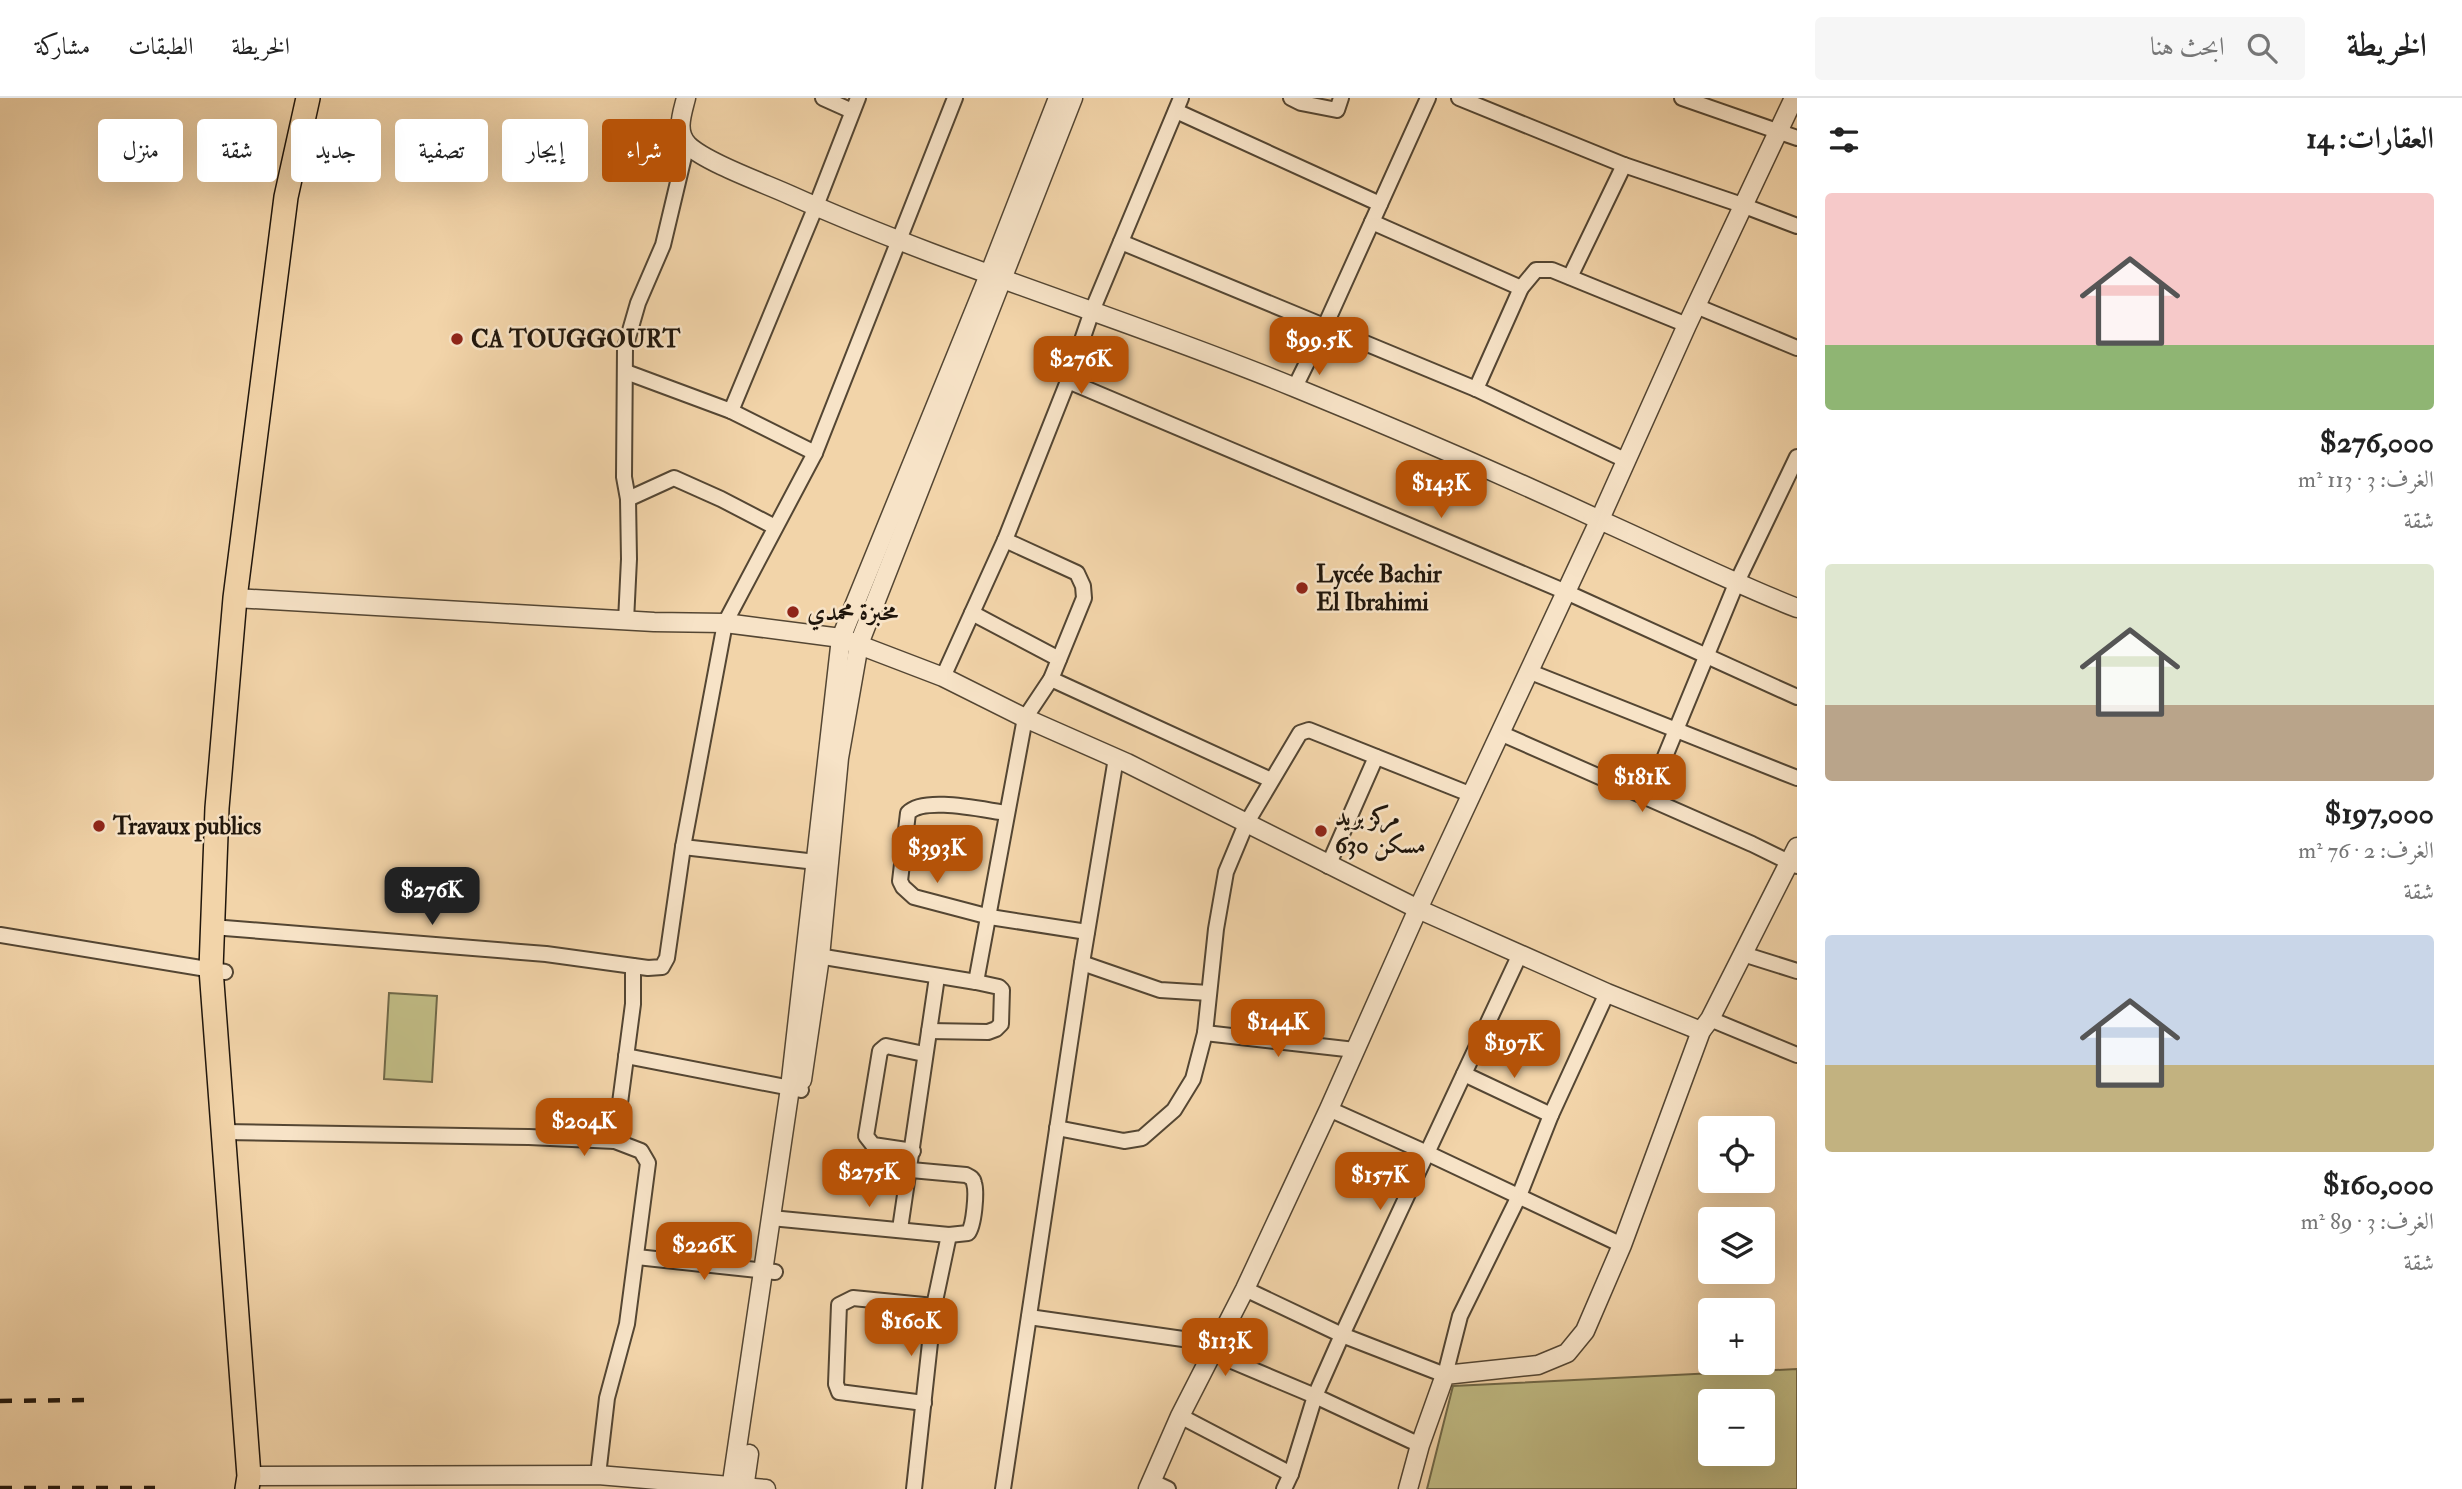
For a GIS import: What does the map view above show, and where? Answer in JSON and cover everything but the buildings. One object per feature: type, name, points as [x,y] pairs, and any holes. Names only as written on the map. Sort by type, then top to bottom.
[{"type":"main road","points":[[253,1483],[218,971],[217,808],[275,273],[286,197],[308,98]]},
{"type":"main road","points":[[240,599],[289,234],[318,98]]},
{"type":"street","points":[[687,98],[680,123],[681,134],[687,144],[718,162],[898,239],[1295,387],[1600,519],[1736,584],[1797,608]]},
{"type":"street","points":[[732,411],[855,105],[823,98]]},
{"type":"street","points":[[217,926],[546,954],[633,966],[659,968],[665,964],[683,847],[726,623],[815,453],[955,98]]},
{"type":"street","points":[[822,863],[859,644],[996,277],[1058,98]]},
{"type":"street","points":[[738,1488],[812,955],[841,638],[1073,98]]},
{"type":"street","points":[[1291,98],[1301,103],[1337,110],[1341,98]]},
{"type":"street","points":[[1295,387],[1428,98]]},
{"type":"street","points":[[1459,98],[1624,165],[1797,226]]},
{"type":"street","points":[[1682,98],[1797,138]]},
{"type":"street","points":[[1156,1486],[1180,1416],[1245,1289],[1329,1109],[1418,909],[1600,519],[1686,325],[1794,98]]},
{"type":"street","points":[[943,677],[1005,540],[1038,451],[1068,381],[1092,311],[1178,104],[1380,204]]},
{"type":"street","points":[[626,621],[629,559],[628,499],[624,477],[625,348],[627,333],[638,303],[663,245],[687,144]]},
{"type":"street","points":[[1570,277],[1624,165]]},
{"type":"street","points":[[1372,222],[1521,288]]},
{"type":"street","points":[[1121,243],[1476,389],[1625,460]]},
{"type":"street","points":[[1476,389],[1521,288],[1536,270],[1552,270],[1686,325]]},
{"type":"street","points":[[1696,306],[1797,348]]},
{"type":"street","points":[[626,372],[732,411],[815,453]]},
{"type":"street","points":[[1068,381],[1566,592],[1797,697]]},
{"type":"street","points":[[1648,798],[1736,584],[1797,457]]},
{"type":"street","points":[[628,499],[674,478],[775,527]]},
{"type":"street","points":[[976,982],[1025,718],[1051,679],[1084,598],[1077,572],[1005,540]]},
{"type":"street","points":[[240,599],[626,621],[726,623],[841,638],[943,677],[1025,718],[1116,758],[1418,909],[1607,993],[1797,1055]]},
{"type":"street","points":[[972,613],[1059,659]]},
{"type":"street","points":[[1528,671],[1797,778]]},
{"type":"street","points":[[1051,679],[1271,780]]},
{"type":"street","points":[[1057,1128],[1124,1141],[1142,1138],[1174,1110],[1193,1079],[1205,1033],[1216,929],[1226,873],[1245,824],[1300,733],[1309,730],[1472,795]]},
{"type":"street","points":[[1245,1289],[1342,1335],[1445,1375],[1538,1365],[1567,1353],[1585,1331],[1622,1245],[1705,1025],[1794,858],[1500,733]]},
{"type":"street","points":[[1328,866],[1376,757]]},
{"type":"street","points":[[1003,1489],[1082,963],[1116,758]]},
{"type":"street","points":[[1007,813],[937,805],[920,805],[908,813],[900,881],[903,887],[914,897],[990,917],[1087,932]]},
{"type":"street","points":[[683,847],[822,863]]},
{"type":"street","points":[[0,935],[218,971]]},
{"type":"street","points":[[1284,1489],[1315,1396],[1520,954]]},
{"type":"street","points":[[1743,954],[1797,971]]},
{"type":"street","points":[[812,955],[976,982],[999,987],[1003,992],[1000,1027],[988,1032],[929,1031]]},
{"type":"street","points":[[1082,963],[1160,990],[1209,992]]},
{"type":"street","points":[[615,1141],[633,1004],[633,966]]},
{"type":"street","points":[[900,1229],[914,1151],[924,1054],[937,977]]},
{"type":"street","points":[[1408,1489],[1445,1375],[1460,1316],[1519,1196],[1551,1115],[1607,993]]},
{"type":"street","points":[[1205,1033],[1355,1049]]},
{"type":"street","points":[[914,1151],[873,1145],[866,1136],[880,1051],[886,1046],[924,1054]]},
{"type":"street","points":[[626,1056],[795,1089]]},
{"type":"street","points":[[1464,1074],[1551,1115]]},
{"type":"street","points":[[1329,1109],[1622,1245]]},
{"type":"street","points":[[230,1132],[615,1141],[636,1148],[647,1158],[627,1324],[607,1398],[598,1475]]},
{"type":"street","points":[[776,1218],[949,1235],[964,1234],[971,1230],[974,1181],[967,1175],[911,1170]]},
{"type":"street","points":[[914,1489],[934,1306],[949,1235]]},
{"type":"street","points":[[637,1257],[769,1271]]},
{"type":"street","points":[[924,1403],[839,1392],[835,1384],[839,1305],[853,1298],[934,1306]]},
{"type":"street","points":[[1029,1317],[1190,1340],[1213,1353],[1315,1396],[1420,1446]]},
{"type":"street","points":[[1180,1416],[1291,1474]]},
{"type":"street","points":[[253,1483],[598,1475],[766,1489]]},
{"type":"shaded area","points":[[389,993],[437,996],[432,1082],[384,1079]]},
{"type":"shaded area","points":[[1797,1369],[1797,1489],[1427,1489],[1453,1386],[1698,1374],[1775,1375],[1775,1370]]},
{"type":"railway","points":[[0,1401],[88,1400]]},
{"type":"railway","points":[[0,1488],[155,1488]]},
{"type":"place","name":"CA TOUGGOURT","points":[[457,339]]},
{"type":"place","name":"Lycée Bachir El Ibrahimi","points":[[1302,588]]},
{"type":"place","name":"مخبزة محمدي","points":[[793,612]]},
{"type":"place","name":"Travaux publics","points":[[99,826]]},
{"type":"place","name":"مركز بريد 630 مسكن","points":[[1321,831]]}]
